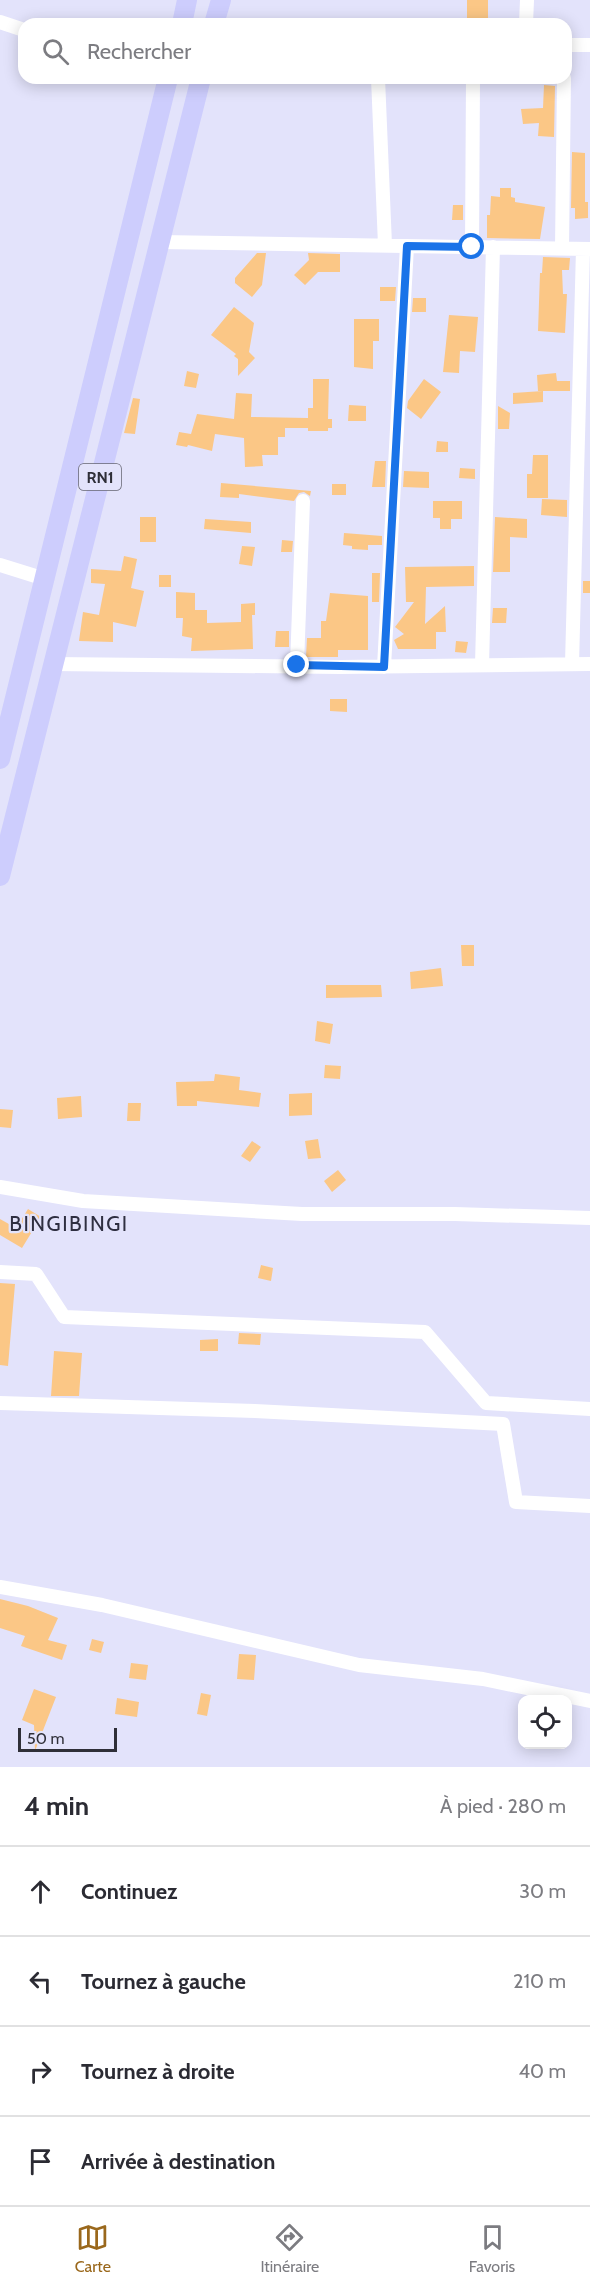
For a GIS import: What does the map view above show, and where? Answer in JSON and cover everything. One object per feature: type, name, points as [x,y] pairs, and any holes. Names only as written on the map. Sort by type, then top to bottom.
[{"type":"highway","points":[[184,18],[188,0]]},
{"type":"highway","points":[[216,18],[220,0]]},
{"type":"highway","name":"RN1","points":[[0,759],[167,84]]},
{"type":"highway","name":"RN1","points":[[0,876],[200,84]]},
{"type":"street","points":[[525,18],[526,0]]},
{"type":"street","points":[[0,22],[18,28]]},
{"type":"street","points":[[572,45],[590,45]]},
{"type":"street","points":[[378,84],[385,245]]},
{"type":"street","points":[[472,247],[473,84]]},
{"type":"street","points":[[562,248],[564,84]]},
{"type":"street","points":[[160,242],[587,249],[572,664]]},
{"type":"street","points":[[384,667],[407,246]]},
{"type":"street","points":[[482,665],[493,247]]},
{"type":"street","points":[[297,665],[303,501]]},
{"type":"street","points":[[0,565],[45,579]]},
{"type":"street","points":[[52,664],[384,667],[590,663]]},
{"type":"street","points":[[0,1187],[83,1201],[221,1210],[302,1214],[455,1214],[590,1218]]},
{"type":"street","points":[[0,1272],[36,1274],[64,1317],[425,1332],[486,1403],[590,1409]]},
{"type":"street","points":[[0,1403],[255,1411],[503,1424],[516,1502],[590,1506]]},
{"type":"street","points":[[0,1587],[102,1605],[359,1665],[483,1678],[590,1701]]},
{"type":"building","points":[[467,0],[488,0],[488,18],[467,18]]},
{"type":"building","points":[[544,85],[555,86],[554,137],[538,136],[539,123],[523,124],[521,109],[543,108]]},
{"type":"building","points":[[572,152],[585,153],[585,202],[588,202],[588,218],[575,219],[575,208],[571,208]]},
{"type":"building","points":[[500,188],[511,188],[511,197],[515,198],[515,202],[545,207],[540,239],[487,238],[487,215],[490,215],[491,196],[500,197]]},
{"type":"building","points":[[453,205],[463,205],[463,220],[452,220]]},
{"type":"building","points":[[257,253],[266,253],[262,285],[252,297],[235,283],[235,278]]},
{"type":"building","points":[[308,253],[340,254],[340,272],[318,272],[305,285],[294,275],[309,260]]},
{"type":"building","points":[[543,257],[570,258],[569,270],[562,270],[563,294],[567,294],[565,333],[538,331],[540,273],[542,273]]},
{"type":"building","points":[[380,287],[396,287],[395,301],[380,301]]},
{"type":"building","points":[[413,298],[426,298],[426,312],[412,312]]},
{"type":"building","points":[[234,307],[254,323],[249,352],[255,358],[238,376],[238,359],[234,356],[236,354],[211,335]]},
{"type":"building","points":[[449,315],[478,317],[475,352],[460,351],[459,373],[443,372]]},
{"type":"building","points":[[354,319],[379,319],[379,341],[373,341],[373,369],[354,367]]},
{"type":"building","points":[[187,371],[199,374],[196,388],[184,386]]},
{"type":"building","points":[[556,373],[557,381],[570,381],[570,391],[538,391],[537,375]]},
{"type":"building","points":[[313,379],[329,379],[328,419],[332,419],[332,428],[328,428],[328,431],[308,431],[308,428],[285,428],[285,437],[278,437],[278,455],[262,455],[263,466],[245,467],[244,438],[215,434],[212,451],[188,445],[187,447],[176,445],[179,432],[191,434],[197,414],[234,419],[236,393],[252,394],[251,417],[308,418],[308,408],[313,408]]},
{"type":"building","points":[[424,379],[441,392],[421,419],[407,408],[408,401]]},
{"type":"building","points":[[543,391],[543,402],[513,404],[513,393]]},
{"type":"building","points":[[133,398],[140,399],[135,434],[124,433]]},
{"type":"building","points":[[349,405],[366,406],[366,421],[348,421]]},
{"type":"building","points":[[498,406],[510,413],[509,429],[498,429]]},
{"type":"building","points":[[437,441],[448,442],[448,452],[436,452]]},
{"type":"building","points":[[533,455],[548,455],[548,498],[527,498],[527,474],[532,474]]},
{"type":"building","points":[[375,461],[386,461],[385,487],[372,487]]},
{"type":"building","points":[[460,468],[475,469],[475,479],[459,478]]},
{"type":"building","points":[[404,471],[429,472],[429,488],[403,487]]},
{"type":"building","points":[[221,483],[311,491],[310,496],[304,492],[299,493],[294,501],[239,494],[239,498],[220,497]]},
{"type":"building","points":[[332,484],[346,484],[346,495],[332,495]]},
{"type":"building","points":[[542,499],[567,500],[567,517],[541,515]]},
{"type":"building","points":[[433,501],[462,501],[462,519],[451,519],[451,529],[440,529],[440,518],[433,518]]},
{"type":"building","points":[[140,517],[156,517],[156,542],[140,542]]},
{"type":"building","points":[[495,517],[527,519],[527,538],[510,537],[510,572],[493,572]]},
{"type":"building","points":[[205,519],[251,522],[251,533],[204,529]]},
{"type":"building","points":[[344,533],[382,536],[382,545],[368,545],[368,550],[352,549],[352,546],[343,545]]},
{"type":"building","points":[[282,540],[293,541],[292,552],[281,552]]},
{"type":"building","points":[[242,546],[255,547],[252,566],[239,564]]},
{"type":"building","points":[[124,556],[137,559],[131,588],[144,591],[136,627],[113,622],[113,642],[79,641],[83,612],[99,615],[105,584],[91,583],[91,569],[121,571]]},
{"type":"building","points":[[474,566],[474,586],[426,587],[425,624],[445,606],[446,632],[436,632],[436,649],[398,649],[394,640],[404,634],[395,627],[414,602],[406,602],[405,567]]},
{"type":"building","points":[[372,573],[380,573],[379,602],[372,602]]},
{"type":"building","points":[[159,575],[171,575],[171,587],[159,587]]},
{"type":"building","points":[[583,581],[590,581],[590,593],[583,593]]},
{"type":"building","points":[[176,592],[195,593],[195,610],[207,610],[207,623],[241,622],[241,604],[255,603],[255,615],[252,615],[253,649],[191,651],[192,638],[182,636],[183,618],[176,618]]},
{"type":"building","points":[[330,593],[368,596],[368,650],[338,650],[338,657],[306,657],[307,638],[321,638],[321,621],[326,621]]},
{"type":"building","points":[[493,608],[507,608],[506,623],[492,623]]},
{"type":"building","points":[[276,631],[289,631],[289,647],[275,647]]},
{"type":"building","points":[[456,641],[468,642],[466,653],[455,652]]},
{"type":"building","points":[[330,699],[347,699],[347,712],[330,711]]},
{"type":"building","points":[[461,945],[474,945],[474,966],[462,966]]},
{"type":"building","points":[[441,968],[443,986],[411,989],[410,972]]},
{"type":"building","points":[[326,985],[381,985],[382,997],[326,998]]},
{"type":"building","points":[[317,1021],[333,1024],[330,1044],[315,1041]]},
{"type":"building","points":[[325,1065],[341,1066],[340,1079],[324,1078]]},
{"type":"building","points":[[215,1074],[240,1077],[239,1090],[261,1093],[259,1107],[197,1101],[197,1106],[177,1106],[176,1082],[214,1081]]},
{"type":"building","points":[[312,1093],[312,1115],[289,1116],[289,1094]]},
{"type":"building","points":[[81,1096],[82,1117],[58,1119],[57,1098]]},
{"type":"building","points":[[128,1103],[141,1103],[140,1121],[127,1121]]},
{"type":"building","points":[[0,1109],[13,1110],[11,1128],[0,1127]]},
{"type":"building","points":[[318,1139],[321,1158],[308,1159],[305,1141]]},
{"type":"building","points":[[252,1141],[261,1147],[250,1162],[241,1156]]},
{"type":"building","points":[[338,1170],[346,1180],[332,1192],[324,1181]]},
{"type":"building","points":[[28,1209],[41,1217],[22,1248],[0,1235],[0,1219],[16,1228]]},
{"type":"building","points":[[261,1265],[273,1268],[271,1281],[258,1278]]},
{"type":"building","points":[[0,1283],[15,1284],[8,1366],[0,1365]]},
{"type":"building","points":[[239,1333],[261,1334],[260,1345],[238,1344]]},
{"type":"building","points":[[218,1339],[218,1351],[200,1351],[200,1340]]},
{"type":"building","points":[[54,1351],[82,1353],[79,1396],[51,1396]]},
{"type":"building","points":[[0,1599],[28,1606],[58,1618],[48,1640],[67,1645],[62,1660],[21,1646],[25,1636],[0,1628]]},
{"type":"building","points":[[92,1639],[104,1642],[101,1653],[89,1650]]},
{"type":"building","points":[[239,1654],[256,1655],[254,1680],[237,1679]]},
{"type":"building","points":[[131,1663],[148,1665],[146,1680],[129,1678]]},
{"type":"building","points":[[34,1689],[56,1697],[35,1751],[34,1725],[22,1720]]},
{"type":"building","points":[[201,1693],[211,1695],[207,1716],[197,1714]]},
{"type":"building","points":[[117,1698],[139,1702],[137,1717],[115,1714]]},
{"type":"district","name":"BINGIBINGI","points":[[69,1223]]},
{"type":"route","points":[[297,665],[384,667],[407,246],[472,247]]}]
